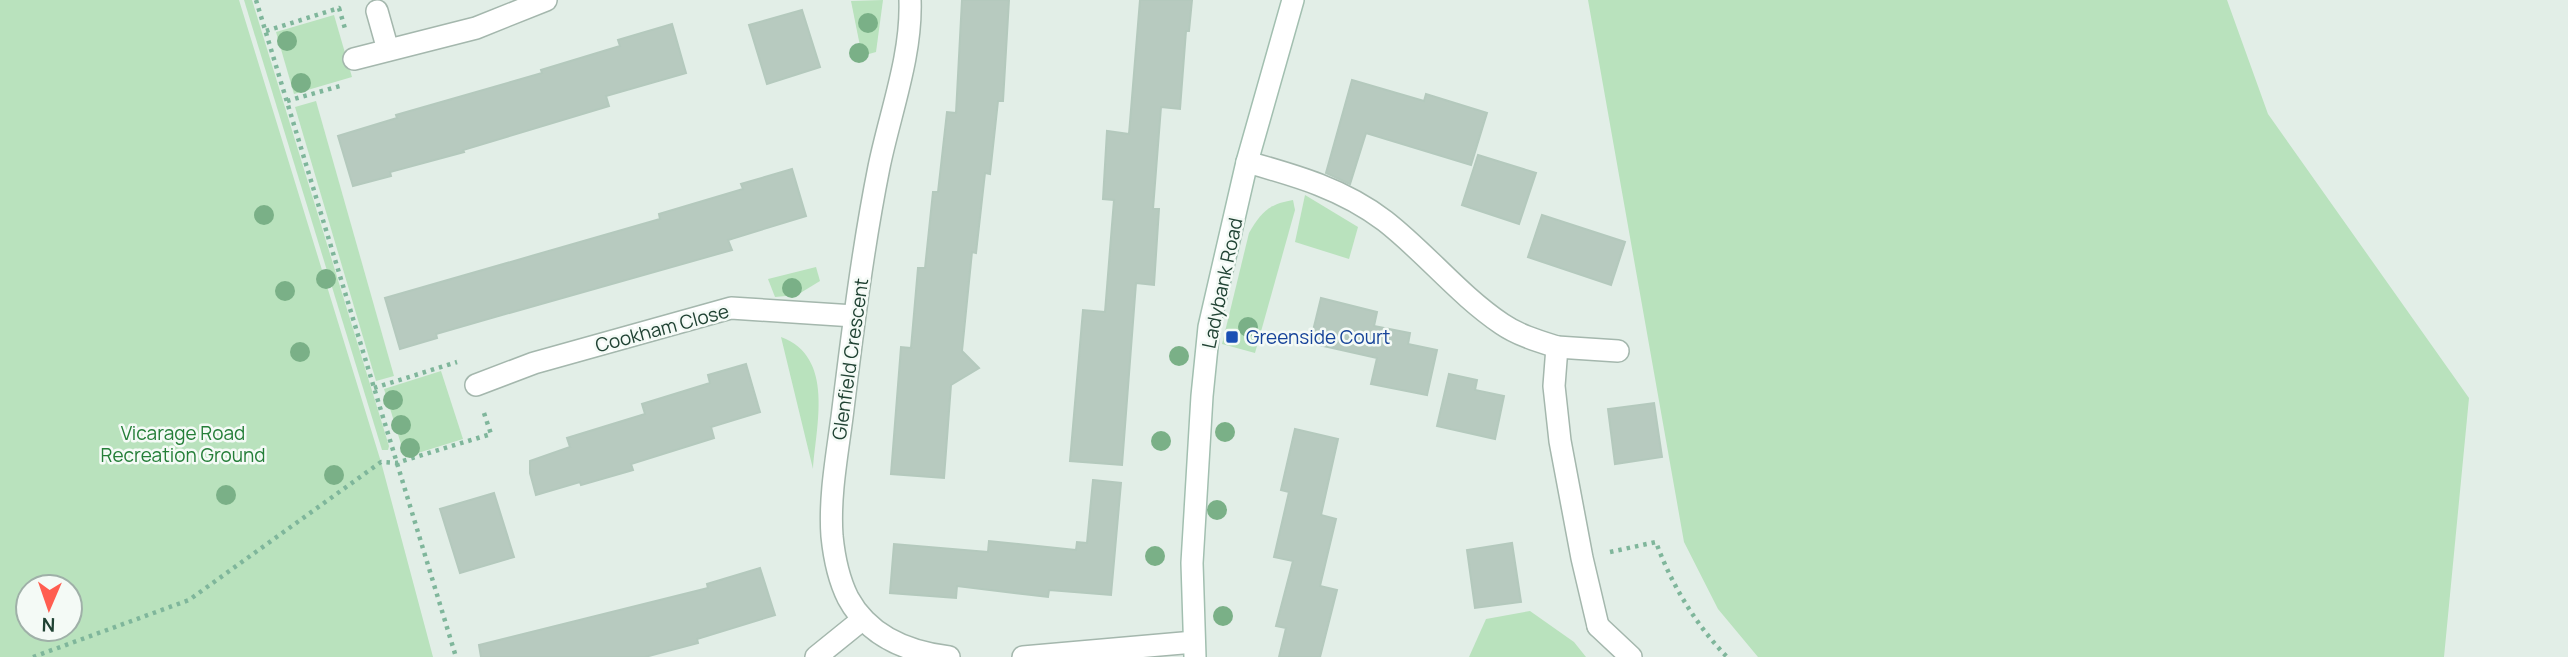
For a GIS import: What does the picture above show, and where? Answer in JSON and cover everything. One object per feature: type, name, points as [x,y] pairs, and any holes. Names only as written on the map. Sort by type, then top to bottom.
[{"type":"street","points":[[354,59],[476,29],[546,0]]},
{"type":"street","name":"Glenfield Crescent","points":[[910,0],[909,30],[879,168],[854,316],[832,499],[832,537],[848,598],[863,619],[899,646],[949,657]]},
{"type":"street","name":"Ladybank Road","points":[[1195,650],[1192,563],[1197,461],[1209,327],[1247,162],[1293,0]]},
{"type":"street","points":[[377,11],[388,50]]},
{"type":"street","points":[[1247,162],[1306,178],[1354,200],[1386,223],[1472,301],[1504,326],[1557,348],[1618,351]]},
{"type":"street","name":"Cookham Close","points":[[476,385],[534,363],[731,308],[854,316]]},
{"type":"street","points":[[1557,348],[1554,386],[1560,441],[1581,558],[1598,626],[1631,657]]},
{"type":"street","points":[[816,657],[863,619]]},
{"type":"street","points":[[1023,657],[1195,650]]},
{"type":"path","points":[[256,0],[456,657]]},
{"type":"path","points":[[266,31],[339,8],[361,80],[287,101]]},
{"type":"path","points":[[33,657],[189,600],[381,462],[396,463],[491,434],[468,359],[374,388]]},
{"type":"path","points":[[1581,558],[1656,542],[1667,572],[1710,639],[1727,657]]},
{"type":"green space","name":"Vicarage Road Recreation Ground","points":[[0,0],[239,0],[381,462],[433,657],[0,657]]},
{"type":"green space","points":[[244,0],[252,0],[389,446],[388,450],[382,450]]},
{"type":"green space","points":[[883,0],[876,52],[862,56],[851,1]]},
{"type":"green space","points":[[1588,0],[2227,0],[2268,114],[2469,398],[2444,657],[1758,657],[1718,609],[1684,542]]},
{"type":"green space","points":[[334,15],[352,77],[294,94],[276,32]]},
{"type":"green space","points":[[316,101],[394,376],[376,381],[295,107]]},
{"type":"green space","points":[[1305,195],[1358,227],[1349,259],[1295,242]]},
{"type":"green space","points":[[1293,200],[1295,210],[1255,353],[1222,344],[1249,233],[1266,210]]},
{"type":"green space","points":[[816,267],[820,281],[797,295],[775,297],[768,279]]},
{"type":"green space","points":[[781,337],[798,347],[809,360],[816,376],[818,413],[813,469]]},
{"type":"green space","points":[[441,371],[463,439],[405,457],[384,389]]},
{"type":"green space","points":[[1530,611],[1574,642],[1586,657],[1469,657],[1486,619]]},
{"type":"building","points":[[962,0],[1009,0],[1003,101],[998,101],[990,174],[985,173],[976,253],[972,252],[962,351],[979,368],[951,385],[944,478],[891,474],[901,347],[911,348],[918,268],[925,268],[933,192],[938,192],[947,112],[956,113]]},
{"type":"building","points":[[1140,0],[1192,0],[1189,31],[1186,31],[1180,109],[1161,107],[1153,209],[1159,209],[1154,285],[1136,283],[1122,465],[1070,461],[1083,310],[1105,312],[1114,200],[1103,199],[1107,131],[1129,134]]},
{"type":"building","points":[[802,10],[820,67],[767,84],[749,25]]},
{"type":"building","points":[[672,24],[686,73],[606,96],[609,106],[463,150],[464,152],[390,172],[391,176],[353,186],[338,136],[397,118],[396,115],[542,73],[541,70],[620,46],[618,40]]},
{"type":"building","points":[[1352,80],[1424,101],[1426,94],[1487,113],[1471,165],[1366,133],[1350,184],[1326,173]]},
{"type":"building","points":[[1478,155],[1536,173],[1519,224],[1462,205]]},
{"type":"building","points":[[792,169],[806,216],[728,240],[732,250],[436,334],[437,338],[400,349],[385,298],[660,219],[659,214],[743,189],[741,184]]},
{"type":"building","points":[[1542,215],[1625,242],[1611,285],[1528,257]]},
{"type":"building","points":[[1321,298],[1377,312],[1374,326],[1410,333],[1408,344],[1437,350],[1427,395],[1371,384],[1377,358],[1310,343]]},
{"type":"building","points":[[746,364],[760,412],[711,427],[714,438],[631,464],[633,470],[536,495],[530,461],[570,447],[567,438],[645,414],[642,404],[710,383],[708,375]]},
{"type":"building","points":[[1449,374],[1477,380],[1475,390],[1504,396],[1495,439],[1437,426]]},
{"type":"building","points":[[1654,403],[1662,457],[1615,464],[1608,409]]},
{"type":"building","points":[[1295,429],[1338,439],[1321,515],[1336,519],[1320,586],[1337,590],[1320,657],[1279,657],[1286,628],[1276,626],[1293,561],[1274,557],[1289,492],[1281,490]]},
{"type":"building","points":[[1093,480],[1121,483],[1111,595],[1049,590],[1048,597],[957,586],[956,598],[890,593],[894,544],[988,552],[989,541],[1076,550],[1077,542],[1087,543]]},
{"type":"building","points":[[494,493],[514,557],[460,573],[440,509]]},
{"type":"building","points":[[1512,543],[1521,602],[1475,608],[1467,550]]},
{"type":"building","points":[[760,568],[775,615],[697,639],[698,643],[645,657],[481,657],[479,645],[708,588],[707,584]]},
{"type":"place","name":"Greenside Court","points":[[1232,337]]}]
